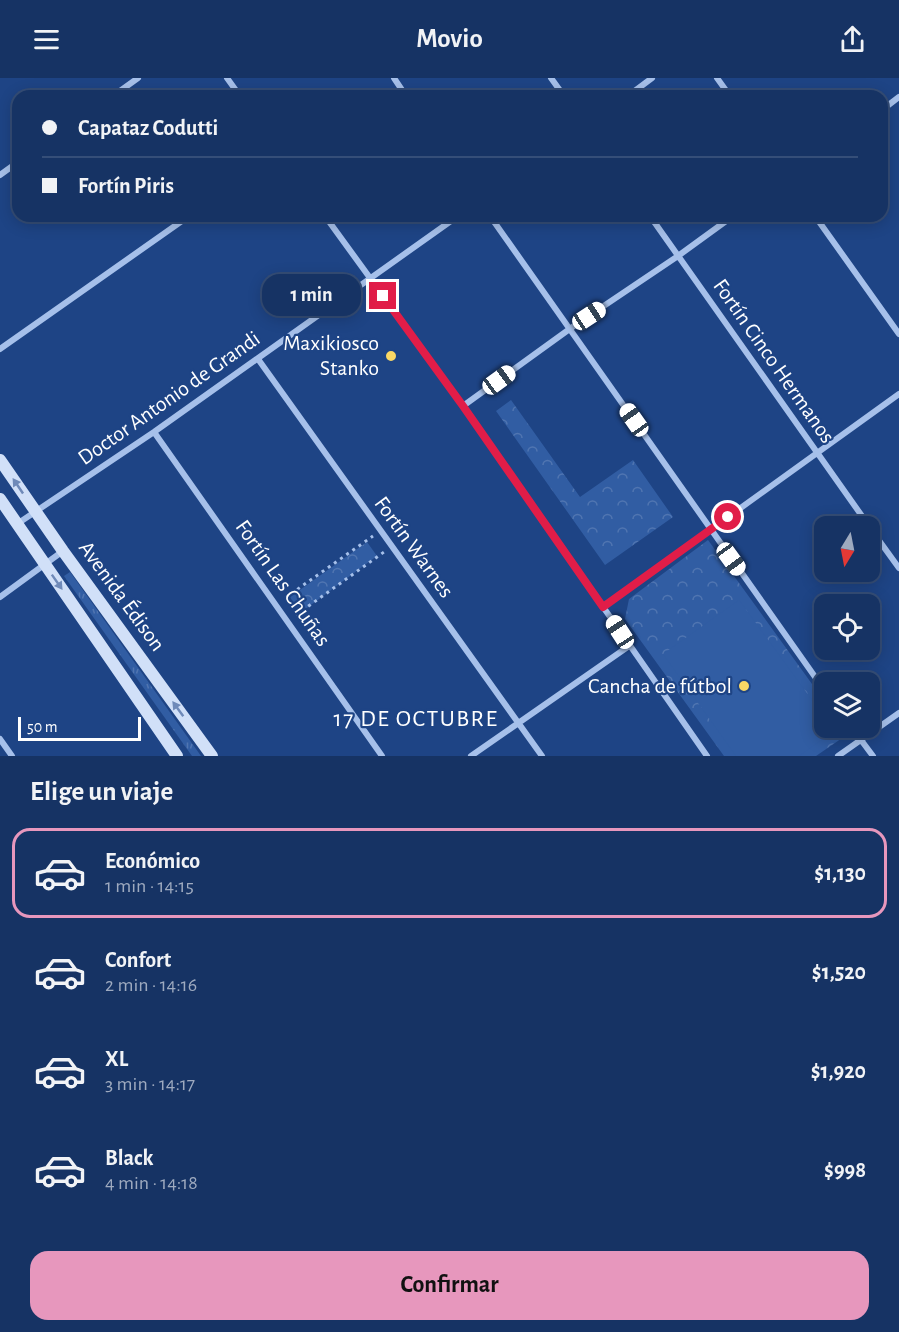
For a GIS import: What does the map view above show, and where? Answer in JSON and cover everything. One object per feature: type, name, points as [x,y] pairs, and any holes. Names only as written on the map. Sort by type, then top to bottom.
[{"type":"main road","name":"Avenida Édison","points":[[0,460],[35,512],[212,756]]},
{"type":"main road","name":"Avenida Édison","points":[[0,499],[177,756]]},
{"type":"street","points":[[121,90],[138,78]]},
{"type":"street","points":[[636,90],[652,78]]},
{"type":"street","points":[[0,349],[180,222]]},
{"type":"street","points":[[329,222],[463,406],[707,756]]},
{"type":"street","name":"Doctor Antonio de Grandi","points":[[17,524],[258,359],[449,222]]},
{"type":"street","points":[[494,222],[814,676]]},
{"type":"street","name":"Fortín Cinco Hermanos","points":[[654,222],[862,516]]},
{"type":"street","points":[[463,406],[725,222]]},
{"type":"street","points":[[819,222],[899,334]]},
{"type":"street","name":"Fortín Warnes","points":[[258,359],[542,756]]},
{"type":"street","points":[[603,607],[899,394]]},
{"type":"street","name":"Fortín Las Chuñas","points":[[153,432],[382,756]]},
{"type":"street","name":"Fortín Cinco Hermanos","points":[[880,541],[899,568]]},
{"type":"street","points":[[0,597],[63,551]]},
{"type":"street","points":[[471,756],[629,646]]},
{"type":"street","points":[[838,756],[899,713]]},
{"type":"street","points":[[0,740],[12,756]]},
{"type":"street","points":[[861,740],[873,756]]},
{"type":"path","points":[[276,604],[380,531]]},
{"type":"path","points":[[287,620],[392,546]]},
{"type":"green space","points":[[511,400],[580,497],[633,460],[673,517],[605,565],[496,411]]},
{"type":"green space","points":[[708,540],[814,687],[814,738],[842,738],[816,756],[724,756],[625,619],[629,599]]},
{"type":"green space","points":[[367,542],[377,556],[300,613],[290,597]]},
{"type":"green space","points":[[70,572],[201,756],[192,756],[64,576]]},
{"type":"green space","name":"Cancha de fútbol","points":[[739,600],[814,703],[814,738],[824,738],[799,756],[736,756],[663,654]]},
{"type":"place","name":"Maxikiosco Stanko","points":[[391,356]]},
{"type":"place","name":"Cancha de fútbol","points":[[744,686]]},
{"type":"district","name":"17 DE OCTUBRE","points":[[416,719]]},
{"type":"route","points":[[383,296],[603,607],[728,517]]}]
